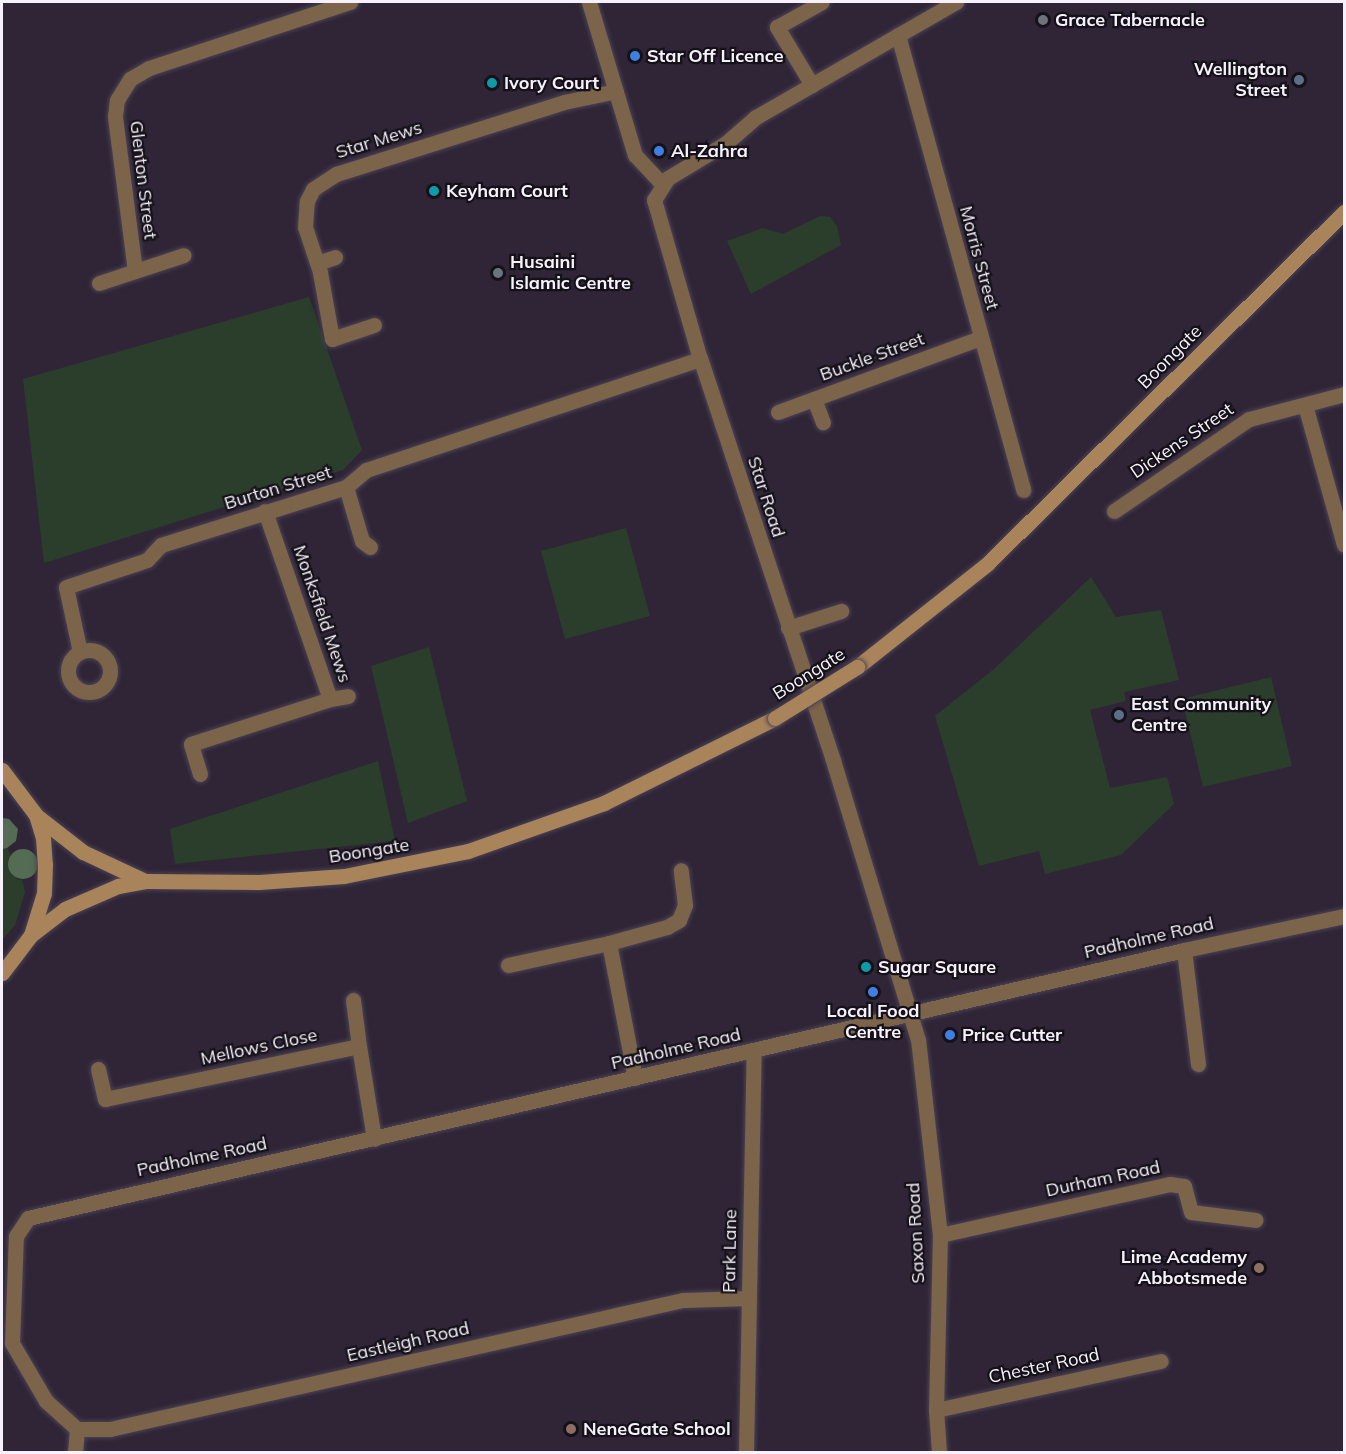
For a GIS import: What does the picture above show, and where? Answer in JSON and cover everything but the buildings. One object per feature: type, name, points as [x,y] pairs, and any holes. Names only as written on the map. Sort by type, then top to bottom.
[{"type":"street","name":"Glenton Street","points":[[135,271],[115,116],[117,100],[130,79],[158,64],[350,2]]},
{"type":"street","points":[[589,2],[635,155],[662,184],[726,143],[756,117],[956,2]]},
{"type":"street","points":[[812,85],[777,27],[822,2]]},
{"type":"street","name":"Morris Street","points":[[898,35],[1023,490]]},
{"type":"street","name":"Star Mews","points":[[374,325],[332,339],[317,263],[305,227],[305,215],[313,189],[324,179],[564,102],[616,91]]},
{"type":"street","name":"Star Road","points":[[662,184],[656,191],[654,211],[912,1014]]},
{"type":"street","name":"Boongate","points":[[31,935],[91,896],[146,881],[197,883],[344,876],[468,851],[604,803],[775,718],[857,667],[905,633],[988,563],[1344,212]]},
{"type":"street","name":"Glenton Street","points":[[99,283],[184,255]]},
{"type":"street","points":[[317,263],[335,257]]},
{"type":"street","name":"Buckle Street","points":[[778,412],[980,338]]},
{"type":"street","name":"Burton Street","points":[[80,652],[66,587],[147,560],[162,545],[346,487],[366,470],[700,359]]},
{"type":"street","name":"Dickens Street","points":[[1114,511],[1249,419],[1344,394]]},
{"type":"street","points":[[814,399],[823,422]]},
{"type":"street","points":[[1305,405],[1344,545]]},
{"type":"street","points":[[346,487],[362,541],[370,547]]},
{"type":"street","name":"Monksfield Mews","points":[[200,774],[191,744],[330,699],[265,511]]},
{"type":"street","points":[[788,628],[841,611]]},
{"type":"street","points":[[330,699],[348,696]]},
{"type":"street","points":[[2,770],[36,815],[44,838],[45,864],[44,893],[31,935],[2,973]]},
{"type":"street","name":"Boongate","points":[[36,815],[82,852],[146,881]]},
{"type":"street","points":[[508,964],[609,943],[667,927],[679,920],[685,905],[681,870]]},
{"type":"street","name":"Padholme Road","points":[[77,1429],[45,1401],[12,1343],[16,1236],[20,1226],[41,1213],[374,1139],[1184,950],[1344,916]]},
{"type":"street","points":[[609,943],[635,1078]]},
{"type":"street","points":[[1184,950],[1198,1064]]},
{"type":"street","points":[[353,1000],[358,1046],[374,1139]]},
{"type":"street","name":"Saxon Road","points":[[912,1014],[918,1040],[940,1235],[936,1410],[939,1452]]},
{"type":"street","name":"Mellows Close","points":[[98,1069],[105,1099],[358,1046]]},
{"type":"street","name":"Park Lane","points":[[746,1452],[754,1051]]},
{"type":"street","name":"Durham Road","points":[[940,1235],[1170,1184],[1184,1186],[1191,1212],[1256,1220]]},
{"type":"street","name":"Eastleigh Road","points":[[77,1429],[110,1429],[683,1300],[749,1298]]},
{"type":"street","name":"Chester Road","points":[[936,1410],[1161,1361]]},
{"type":"street","points":[[75,1452],[77,1429]]},
{"type":"green space","points":[[820,216],[830,217],[837,226],[841,245],[751,294],[727,241],[763,228],[783,234]]},
{"type":"green space","points":[[309,297],[362,450],[343,470],[44,563],[23,379]]},
{"type":"green space","points":[[626,528],[650,616],[565,639],[541,551]]},
{"type":"green space","points":[[1091,577],[1116,617],[1161,610],[1179,680],[1124,692],[1126,701],[1090,710],[1110,788],[1167,777],[1174,804],[1121,855],[1045,874],[1039,851],[979,866],[935,716],[994,669]]},
{"type":"green space","points":[[429,647],[467,801],[408,823],[371,666]]},
{"type":"green space","points":[[1271,677],[1292,766],[1203,787],[1182,699]]},
{"type":"green space","points":[[378,761],[395,841],[175,864],[170,829]]},
{"type":"green space","points":[[2,818],[9,819],[18,829],[16,841],[2,849]]},
{"type":"green space","points":[[7,848],[11,855],[8,860],[17,879],[22,880],[25,892],[15,925],[2,940],[2,849]]},
{"type":"green space","points":[[23,849],[34,853],[38,864],[34,875],[23,879],[12,875],[8,864],[12,853]]},
{"type":"place","name":"Grace Tabernacle","points":[[1043,20]]},
{"type":"place","name":"Star Off Licence","points":[[635,56]]},
{"type":"place","name":"Wellington Street","points":[[1299,80]]},
{"type":"place","name":"Ivory Court","points":[[492,83]]},
{"type":"place","name":"Al-Zahra","points":[[659,151]]},
{"type":"place","name":"Keyham Court","points":[[434,191]]},
{"type":"place","name":"Husaini Islamic Centre","points":[[498,273]]},
{"type":"place","name":"East Community Centre","points":[[1119,715]]},
{"type":"place","name":"Sugar Square","points":[[866,967]]},
{"type":"place","name":"Local Food Centre","points":[[873,992]]},
{"type":"place","name":"Price Cutter","points":[[950,1035]]},
{"type":"place","name":"Lime Academy Abbotsmede","points":[[1259,1268]]},
{"type":"place","name":"NeneGate School","points":[[571,1429]]}]
